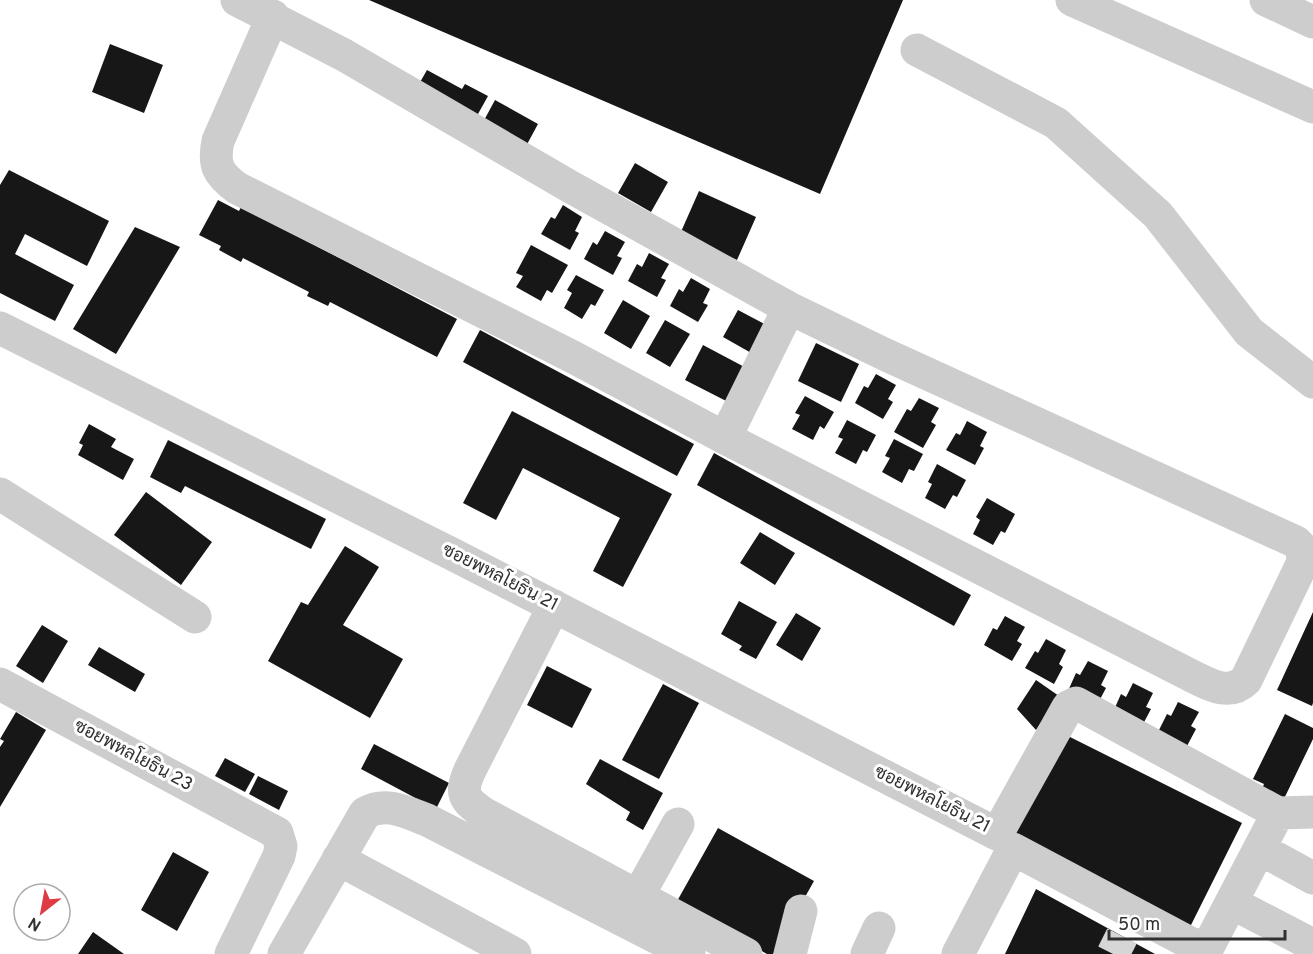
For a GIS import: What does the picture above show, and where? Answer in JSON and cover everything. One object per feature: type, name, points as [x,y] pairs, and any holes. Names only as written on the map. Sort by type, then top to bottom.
[{"type":"street","points":[[237,0],[273,16],[569,186],[789,308],[884,354],[1296,542],[1302,548],[1303,562],[1261,648],[1240,685],[1231,689],[1209,685],[725,438],[573,357],[256,198],[225,179],[217,170],[214,159],[218,141],[273,16]]},
{"type":"street","points":[[1072,0],[1313,107]]},
{"type":"street","points":[[1266,0],[1313,22]]},
{"type":"street","points":[[917,50],[1056,123],[1158,215],[1249,332],[1313,382]]},
{"type":"street","points":[[725,438],[789,308]]},
{"type":"street","name":"ซอยพหลโยธิน 21","points":[[0,328],[554,606],[1005,841],[1129,925],[1203,947],[1209,945],[1216,936],[1232,903]]},
{"type":"street","points":[[0,494],[195,617]]},
{"type":"street","points":[[554,606],[470,770],[463,785],[464,796],[470,804],[483,813],[746,954]]},
{"type":"street","name":"ซอยพหลโยธิน 23","points":[[1,687],[277,832],[280,840],[279,856],[231,954]]},
{"type":"street","points":[[958,954],[1005,841],[1068,707],[1076,703],[1278,813],[1313,812]]},
{"type":"street","points":[[284,954],[365,813],[375,808],[400,810],[427,820],[644,944],[688,954]]},
{"type":"street","points":[[1278,813],[1232,903],[1313,945]]},
{"type":"street","points":[[638,896],[678,824]]},
{"type":"street","points":[[1260,849],[1313,878]]},
{"type":"street","points":[[338,859],[514,954]]},
{"type":"street","points":[[790,954],[801,911]]},
{"type":"building","points":[[369,0],[903,0],[820,194]]},
{"type":"building","points":[[110,44],[163,65],[144,113],[92,92]]},
{"type":"building","points":[[427,70],[462,89],[465,84],[488,96],[473,123],[415,91]]},
{"type":"building","points":[[495,100],[538,124],[525,148],[482,124]]},
{"type":"building","points":[[635,163],[668,182],[651,212],[618,193]]},
{"type":"building","points":[[9,170],[109,221],[87,266],[25,234],[15,254],[74,285],[55,321],[0,293],[0,185]]},
{"type":"building","points":[[699,191],[756,217],[737,260],[680,234]]},
{"type":"building","points":[[218,200],[239,211],[241,207],[457,319],[437,357],[330,302],[328,306],[307,296],[309,292],[243,258],[241,262],[219,250],[221,246],[199,235]]},
{"type":"building","points":[[563,205],[582,217],[575,231],[579,233],[570,250],[541,234],[551,217],[555,219]]},
{"type":"building","points":[[135,227],[180,247],[116,354],[73,329]]},
{"type":"building","points":[[605,231],[625,242],[617,256],[622,258],[613,275],[584,259],[593,242],[597,245]]},
{"type":"building","points":[[531,245],[568,265],[552,293],[547,290],[541,301],[516,287],[523,276],[516,273]]},
{"type":"building","points":[[649,253],[669,264],[661,278],[666,280],[657,297],[628,281],[637,264],[642,267]]},
{"type":"building","points":[[576,275],[604,290],[595,306],[591,304],[582,319],[564,308],[572,293],[567,290]]},
{"type":"building","points":[[691,278],[710,289],[703,303],[708,305],[698,322],[670,306],[679,289],[683,292]]},
{"type":"building","points":[[623,300],[650,316],[631,349],[604,333]]},
{"type":"building","points":[[738,310],[768,326],[753,354],[723,337]]},
{"type":"building","points":[[665,320],[690,334],[670,367],[646,353]]},
{"type":"building","points":[[480,330],[694,444],[677,476],[463,362]]},
{"type":"building","points":[[816,343],[859,364],[841,402],[798,381]]},
{"type":"building","points":[[703,345],[752,371],[734,405],[685,380]]},
{"type":"building","points":[[876,374],[896,385],[888,399],[893,402],[883,419],[855,403],[864,386],[868,388]]},
{"type":"building","points":[[805,396],[834,412],[824,429],[820,426],[813,440],[792,429],[800,415],[795,413]]},
{"type":"building","points":[[919,398],[939,408],[931,422],[936,425],[923,448],[894,432],[907,409],[911,411]]},
{"type":"building","points":[[512,411],[672,494],[623,587],[593,571],[620,518],[523,468],[496,520],[463,503]]},
{"type":"building","points":[[847,420],[876,435],[867,452],[863,450],[856,464],[835,453],[843,439],[838,437]]},
{"type":"building","points":[[967,421],[987,432],[980,446],[984,448],[975,465],[946,450],[956,433],[960,435]]},
{"type":"building","points":[[89,424],[116,439],[111,447],[134,459],[123,480],[78,455],[83,445],[79,443]]},
{"type":"building","points":[[894,439],[923,454],[914,471],[909,469],[902,483],[882,472],[890,458],[885,456]]},
{"type":"building","points":[[168,440],[326,519],[311,549],[185,486],[181,493],[150,477]]},
{"type":"building","points":[[714,453],[971,595],[954,626],[697,485]]},
{"type":"building","points":[[937,464],[966,480],[957,497],[953,495],[945,509],[925,498],[932,484],[928,482]]},
{"type":"building","points":[[146,492],[212,542],[181,585],[114,535]]},
{"type":"building","points":[[987,498],[1015,514],[1005,533],[1001,531],[993,545],[973,534],[980,520],[976,517]]},
{"type":"building","points":[[760,532],[795,553],[775,585],[740,563]]},
{"type":"building","points":[[345,546],[379,567],[343,625],[403,659],[370,718],[268,661],[301,602],[308,605]]},
{"type":"building","points":[[739,601],[777,622],[756,659],[739,650],[742,646],[721,634]]},
{"type":"building","points":[[1313,612],[1313,703],[1312,706],[1277,690]]},
{"type":"building","points":[[796,613],[821,628],[802,661],[776,645]]},
{"type":"building","points":[[1005,616],[1025,627],[1017,641],[1022,644],[1012,661],[984,645],[993,628],[997,630]]},
{"type":"building","points":[[42,625],[68,641],[43,683],[16,666]]},
{"type":"building","points":[[1046,639],[1066,650],[1059,664],[1063,667],[1054,684],[1025,668],[1035,651],[1038,653]]},
{"type":"building","points":[[99,647],[145,674],[135,692],[88,665]]},
{"type":"building","points":[[1088,661],[1108,671],[1101,685],[1106,688],[1097,705],[1068,691],[1076,673],[1080,675]]},
{"type":"building","points":[[547,666],[592,689],[572,728],[527,705]]},
{"type":"building","points":[[1036,680],[1059,696],[1036,730],[1017,709]]},
{"type":"building","points":[[1133,683],[1153,693],[1146,707],[1151,709],[1142,726],[1113,712],[1121,694],[1126,697]]},
{"type":"building","points":[[663,684],[699,703],[659,779],[622,760]]},
{"type":"building","points":[[1178,702],[1199,712],[1191,726],[1196,729],[1187,746],[1158,732],[1167,714],[1171,716]]},
{"type":"building","points":[[16,712],[46,730],[0,807],[0,747],[4,741],[0,739]]},
{"type":"building","points":[[1285,714],[1313,728],[1313,739],[1281,805],[1260,794],[1264,784],[1253,779]]},
{"type":"building","points":[[1060,732],[1242,823],[1188,931],[1005,839]]},
{"type":"building","points":[[374,744],[449,783],[436,809],[361,769]]},
{"type":"building","points":[[225,758],[255,774],[245,792],[215,776]]},
{"type":"building","points":[[600,759],[663,793],[643,830],[626,820],[630,812],[586,784]]},
{"type":"building","points":[[258,776],[288,791],[279,810],[249,794]]},
{"type":"building","points":[[718,828],[814,881],[773,954],[767,954],[676,903]]},
{"type":"building","points":[[173,852],[209,872],[177,931],[141,910]]},
{"type":"building","points":[[1036,889],[1122,936],[1155,954],[1005,954]]},
{"type":"building","points":[[93,932],[124,954],[78,954]]},
{"type":"tunnel","points":[[1113,954],[1122,936]]}]
